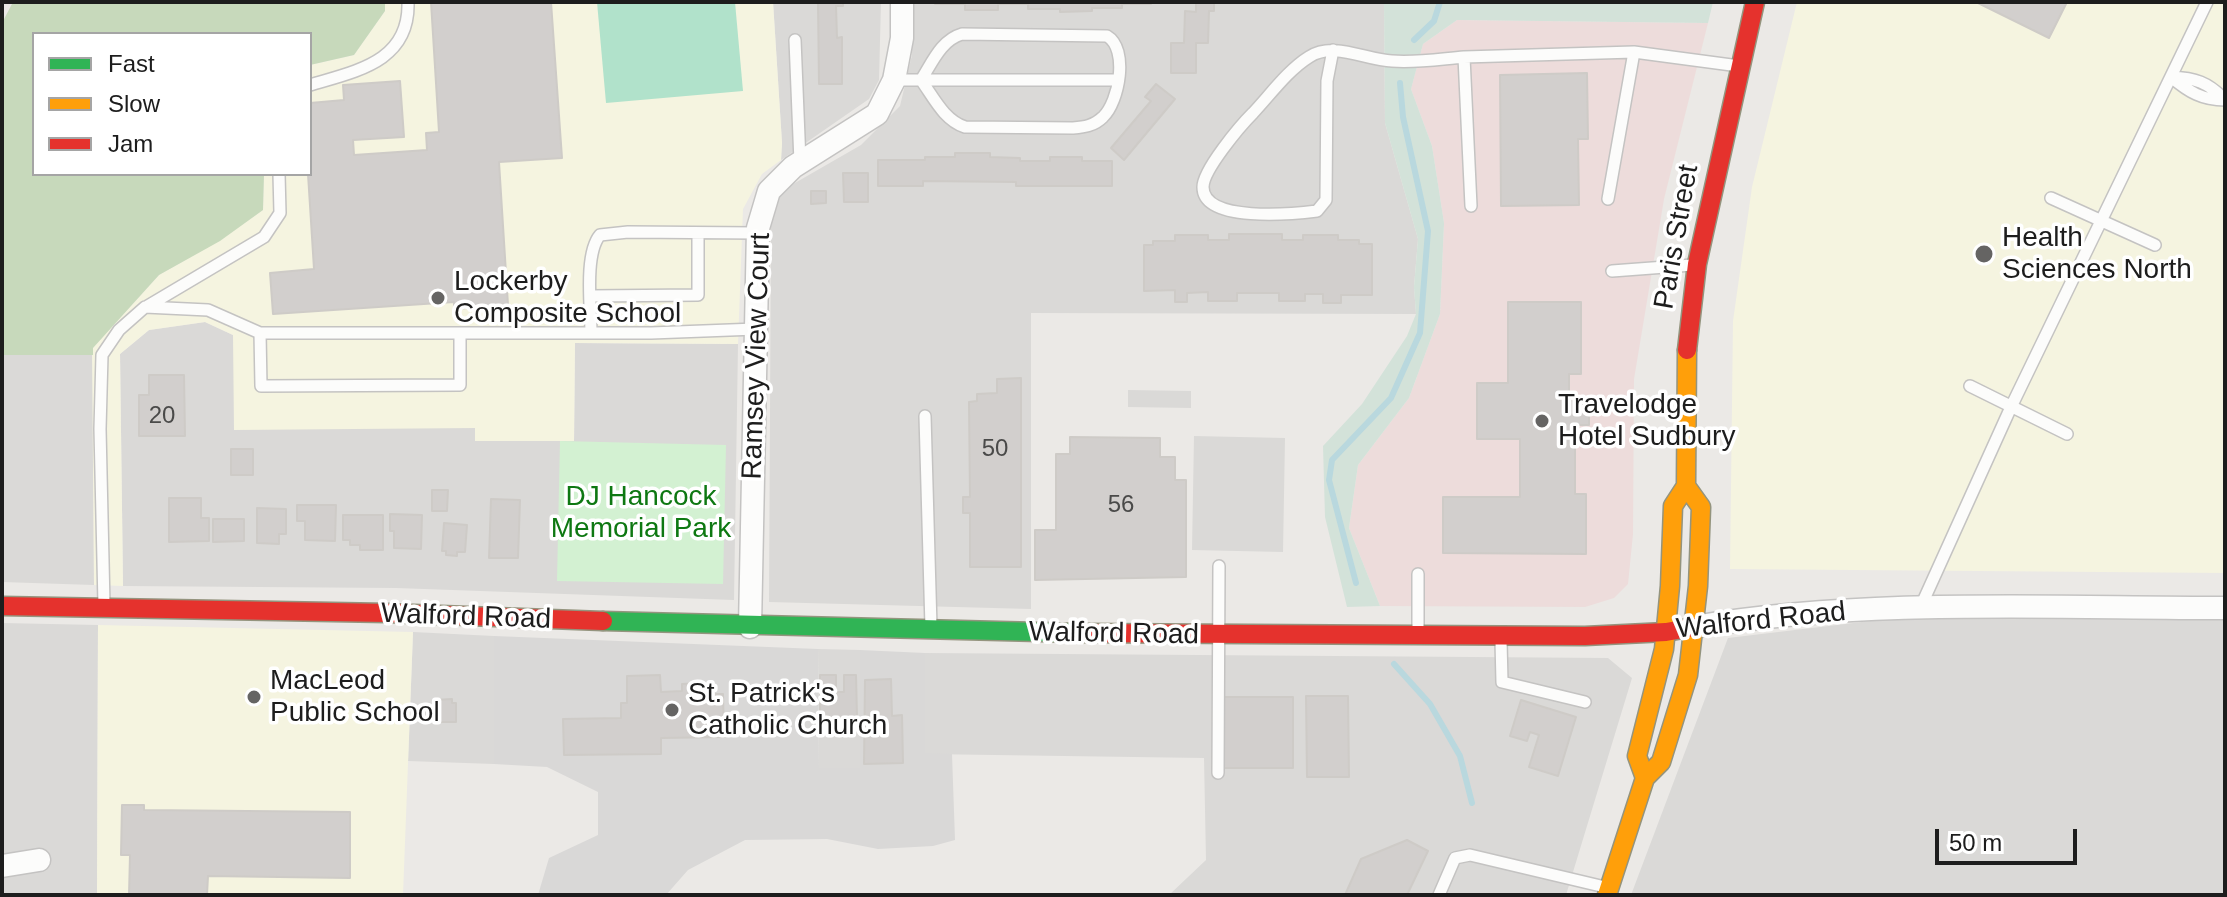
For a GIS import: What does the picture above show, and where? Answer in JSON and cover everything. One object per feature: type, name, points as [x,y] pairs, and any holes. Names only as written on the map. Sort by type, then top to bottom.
[{"type":"street","name":"Ramsey View Court","points":[[750,627],[757,233],[769,191],[800,162],[877,114],[894,80],[902,38],[902,2]]},
{"type":"street","name":"Paris Street","points":[[1645,778],[1637,756],[1661,668],[1673,506],[1686,486],[1687,352],[1697,264],[1755,2]]},
{"type":"street","name":"Paris Street","points":[[1608,891],[1645,778],[1661,762],[1688,675],[1698,586],[1701,507],[1686,486]]},
{"type":"street","name":"Walford Road","points":[[2,606],[387,613],[931,632],[1218,636],[1585,636],[1666,632],[1819,613],[1921,606],[2225,608]]},
{"type":"street","points":[[2,866],[39,860]]},
{"type":"lane","points":[[312,84],[383,59],[403,37],[408,2]]},
{"type":"lane","points":[[1921,606],[2011,407],[2207,2]]},
{"type":"lane","points":[[962,34],[1107,36],[1118,46],[1121,62],[1108,111],[1090,126],[1073,128],[965,127],[955,124],[945,115],[921,80],[945,43],[962,34]]},
{"type":"lane","points":[[795,40],[800,162]]},
{"type":"lane","points":[[1333,50],[1327,81],[1326,200],[1317,211],[1298,214],[1246,213],[1220,209],[1207,201],[1203,189],[1204,177],[1240,127],[1310,56],[1333,50],[1389,62],[1634,52],[1739,67]]},
{"type":"lane","points":[[1608,199],[1634,52]]},
{"type":"lane","points":[[1464,57],[1471,206]]},
{"type":"lane","points":[[894,80],[1118,80]]},
{"type":"lane","points":[[104,609],[100,429],[102,355],[119,330],[145,307],[264,237],[280,213],[279,176]]},
{"type":"lane","points":[[2051,198],[2155,245]]},
{"type":"lane","points":[[591,333],[594,242],[600,235],[628,232],[757,233]]},
{"type":"lane","points":[[591,296],[698,295],[698,233]]},
{"type":"lane","points":[[1612,271],[1697,264]]},
{"type":"lane","points":[[145,307],[208,310],[260,333],[591,333],[756,329]]},
{"type":"lane","points":[[260,333],[261,386],[460,385],[460,333]]},
{"type":"lane","points":[[1970,386],[2067,434]]},
{"type":"lane","points":[[925,416],[931,632]]},
{"type":"lane","points":[[1218,773],[1219,566]]},
{"type":"lane","points":[[1418,574],[1418,636]]},
{"type":"lane","points":[[1501,636],[1502,682],[1585,702]]},
{"type":"lane","points":[[1439,895],[1455,858],[1470,855],[1608,891]]},
{"type":"shaded area","name":"Lockerby Composite School","points":[[385,2],[773,2],[781,160],[762,174],[743,209],[738,344],[575,343],[574,441],[475,441],[475,428],[234,430],[233,335],[205,322],[149,330],[120,354],[123,586],[94,585],[92,349],[159,275],[219,241],[263,210],[264,176],[312,176],[312,65],[354,55],[385,11]]},
{"type":"shaded area","points":[[773,2],[881,2],[879,80],[869,99],[781,160],[782,143]]},
{"type":"shaded area","points":[[913,2],[1384,2],[1385,123],[1418,239],[1414,287],[1416,314],[1031,313],[1031,609],[769,602],[771,223],[781,191],[861,145],[900,106],[912,55]]},
{"type":"shaded area","points":[[1384,2],[1713,2],[1708,23],[1457,20],[1423,44],[1411,89],[1432,146],[1444,223],[1440,314],[1409,398],[1358,465],[1349,528],[1380,606],[1347,607],[1325,517],[1323,446],[1362,404],[1407,336],[1416,314],[1414,287],[1418,239],[1385,123]]},
{"type":"shaded area","name":"Health Sciences North","points":[[1797,2],[2225,2],[2225,573],[1730,569],[1733,321],[1752,187]]},
{"type":"shaded area","points":[[1457,20],[1708,23],[1664,199],[1634,379],[1633,534],[1628,584],[1614,598],[1585,607],[1380,606],[1349,528],[1358,465],[1409,398],[1440,314],[1444,223],[1432,146],[1411,89],[1423,44]]},
{"type":"shaded area","points":[[205,322],[475,428],[475,440],[574,441],[575,343],[738,344],[734,600],[396,588],[123,586],[120,354],[149,330]]},
{"type":"shaded area","points":[[2,355],[93,355],[94,585],[2,582]]},
{"type":"shaded area","points":[[1128,390],[1191,391],[1191,408],[1128,407]]},
{"type":"shaded area","points":[[1194,436],[1285,438],[1283,552],[1192,550]]},
{"type":"shaded area","points":[[1979,608],[2225,608],[2225,895],[1631,895],[1728,638]]},
{"type":"shaded area","points":[[2,623],[98,625],[97,895],[2,895]]},
{"type":"shaded area","name":"MacLeod Public School","points":[[98,625],[413,632],[403,895],[97,895]]},
{"type":"shaded area","points":[[413,632],[494,636],[494,764],[408,761]]},
{"type":"shaded area","points":[[494,636],[818,649],[819,768],[860,768],[860,650],[925,653],[925,753],[952,754],[955,840],[933,846],[878,849],[827,839],[745,840],[688,870],[666,895],[538,895],[549,858],[598,835],[598,792],[547,767],[494,764]]},
{"type":"shaded area","points":[[818,649],[860,650],[860,768],[819,768]]},
{"type":"shaded area","points":[[925,653],[1608,658],[1632,678],[1566,895],[1169,895],[1206,860],[1204,758],[925,754]]},
{"type":"green space","points":[[13,2],[385,2],[385,11],[354,55],[312,65],[312,32],[32,32],[32,176],[264,176],[263,210],[220,241],[159,275],[93,348],[93,355],[2,355],[2,23]]},
{"type":"green space","points":[[597,2],[735,2],[743,91],[606,103]]},
{"type":"green space","name":"DJ Hancock Memorial Park","points":[[560,441],[726,445],[723,584],[557,581]]},
{"type":"building","points":[[431,2],[551,2],[562,158],[499,162],[508,305],[454,309],[454,302],[273,314],[270,273],[314,269],[308,176],[312,176],[312,103],[344,100],[343,85],[400,81],[404,137],[353,140],[354,155],[427,150],[426,133],[439,132]]},
{"type":"building","points":[[818,2],[843,2],[843,6],[836,6],[837,38],[842,37],[842,84],[819,84]]},
{"type":"building","points":[[935,2],[1151,4],[1122,4],[1122,8],[1060,12],[1060,9],[1028,9],[1028,4],[998,4],[998,10],[965,10],[965,4]]},
{"type":"building","points":[[1196,2],[1214,2],[1214,11],[1209,11],[1208,43],[1196,43],[1196,73],[1171,73],[1171,43],[1184,43],[1185,11],[1196,12]]},
{"type":"building","points":[[1976,2],[2067,2],[2049,38]]},
{"type":"building","points":[[1587,73],[1588,139],[1578,139],[1579,205],[1501,206],[1500,75]]},
{"type":"building","points":[[1156,84],[1175,99],[1124,160],[1111,148],[1151,101],[1145,97]]},
{"type":"building","points":[[955,153],[990,153],[990,157],[1020,158],[1020,161],[1082,157],[1082,161],[1112,161],[1112,186],[1016,186],[1016,182],[923,181],[923,186],[878,186],[878,160],[925,160],[925,157],[955,157]]},
{"type":"building","points":[[843,173],[868,173],[868,202],[844,202]]},
{"type":"building","points":[[811,191],[826,191],[826,203],[811,204]]},
{"type":"building","points":[[1229,234],[1282,234],[1282,240],[1303,240],[1303,235],[1338,235],[1338,240],[1359,240],[1359,244],[1372,244],[1372,295],[1341,295],[1341,303],[1323,303],[1323,294],[1305,294],[1305,301],[1279,301],[1279,293],[1237,293],[1237,301],[1208,301],[1208,292],[1187,293],[1187,302],[1175,302],[1175,290],[1144,291],[1144,245],[1153,245],[1153,241],[1175,241],[1175,235],[1208,235],[1208,240],[1229,240]]},
{"type":"building","points":[[1508,302],[1581,302],[1581,374],[1569,374],[1569,401],[1589,401],[1589,425],[1575,425],[1575,494],[1586,494],[1586,554],[1443,553],[1443,497],[1520,497],[1520,439],[1477,439],[1477,383],[1508,383]]},
{"type":"building","points":[[149,375],[184,375],[185,436],[139,436],[139,395],[149,395]]},
{"type":"building","points":[[1021,378],[1021,567],[970,567],[970,513],[963,513],[963,497],[970,497],[969,402],[977,401],[977,394],[997,393],[997,379]]},
{"type":"building","points":[[1070,437],[1160,438],[1160,457],[1175,457],[1175,480],[1186,480],[1186,577],[1035,580],[1035,530],[1056,530],[1056,454],[1070,454]]},
{"type":"building","points":[[231,449],[253,449],[253,475],[231,475]]},
{"type":"building","points":[[432,490],[448,490],[447,511],[432,511]]},
{"type":"building","points":[[169,498],[201,498],[201,518],[209,518],[209,541],[169,542]]},
{"type":"building","points":[[491,499],[520,500],[518,558],[489,558]]},
{"type":"building","points":[[297,505],[336,505],[335,541],[305,540],[305,521],[297,521]]},
{"type":"building","points":[[257,508],[286,509],[286,534],[279,534],[279,544],[257,543]]},
{"type":"building","points":[[390,514],[422,515],[421,549],[394,548]]},
{"type":"building","points":[[343,515],[383,515],[383,550],[360,550],[360,545],[350,545],[350,540],[343,540]]},
{"type":"building","points":[[213,519],[244,519],[244,541],[213,542]]},
{"type":"building","points":[[444,523],[467,525],[465,552],[457,552],[457,556],[446,555],[446,551],[442,551]]},
{"type":"building","name":"St. Patrick's Catholic Church","points":[[660,675],[661,692],[682,691],[682,684],[700,683],[701,691],[705,694],[723,694],[724,737],[661,738],[661,754],[564,755],[563,719],[621,718],[621,703],[627,703],[627,676]]},
{"type":"building","points":[[820,675],[836,675],[836,692],[844,692],[844,675],[856,675],[857,717],[820,717]]},
{"type":"building","points":[[891,679],[892,716],[902,715],[903,763],[864,764],[865,680]]},
{"type":"building","points":[[1306,696],[1348,696],[1349,777],[1307,777]]},
{"type":"building","points":[[1221,697],[1293,697],[1293,768],[1221,768]]},
{"type":"building","points":[[452,699],[452,703],[456,703],[456,722],[433,722],[435,700]]},
{"type":"building","points":[[1521,700],[1576,717],[1558,776],[1529,767],[1539,735],[1530,732],[1527,741],[1510,736]]},
{"type":"building","points":[[122,805],[144,805],[144,810],[350,812],[350,878],[208,876],[207,895],[129,895],[130,855],[121,855]]},
{"type":"building","points":[[1407,840],[1428,851],[1407,895],[1345,895],[1361,859]]},
{"type":"waterway","points":[[1414,40],[1434,21],[1440,2]]},
{"type":"waterway","points":[[1356,583],[1329,480],[1332,460],[1391,398],[1420,333],[1428,231],[1403,117],[1400,83]]},
{"type":"waterway","points":[[1394,664],[1430,704],[1460,756],[1472,803]]},
{"type":"traffic: fast","points":[[603,621],[1079,633]]},
{"type":"traffic: slow","points":[[1645,778],[1637,756],[1664,649],[1673,506],[1686,486],[1687,350]]},
{"type":"traffic: slow","points":[[1607,895],[1645,778],[1661,762],[1688,675],[1698,586],[1701,507],[1686,486]]},
{"type":"traffic: jam","points":[[1687,350],[1697,264],[1755,2]]},
{"type":"traffic: jam","points":[[2,606],[387,613],[603,621]]},
{"type":"traffic: jam","points":[[1079,633],[1585,636],[1666,632],[1694,627]]},
{"type":"place","name":"Health Sciences North","points":[[1984,254]]},
{"type":"place","name":"Lockerby Composite School","points":[[438,298]]},
{"type":"place","name":"Travelodge Hotel Sudbury","points":[[1542,421]]},
{"type":"place","name":"MacLeod Public School","points":[[254,697]]},
{"type":"place","name":"St. Patrick's Catholic Church","points":[[672,710]]}]
